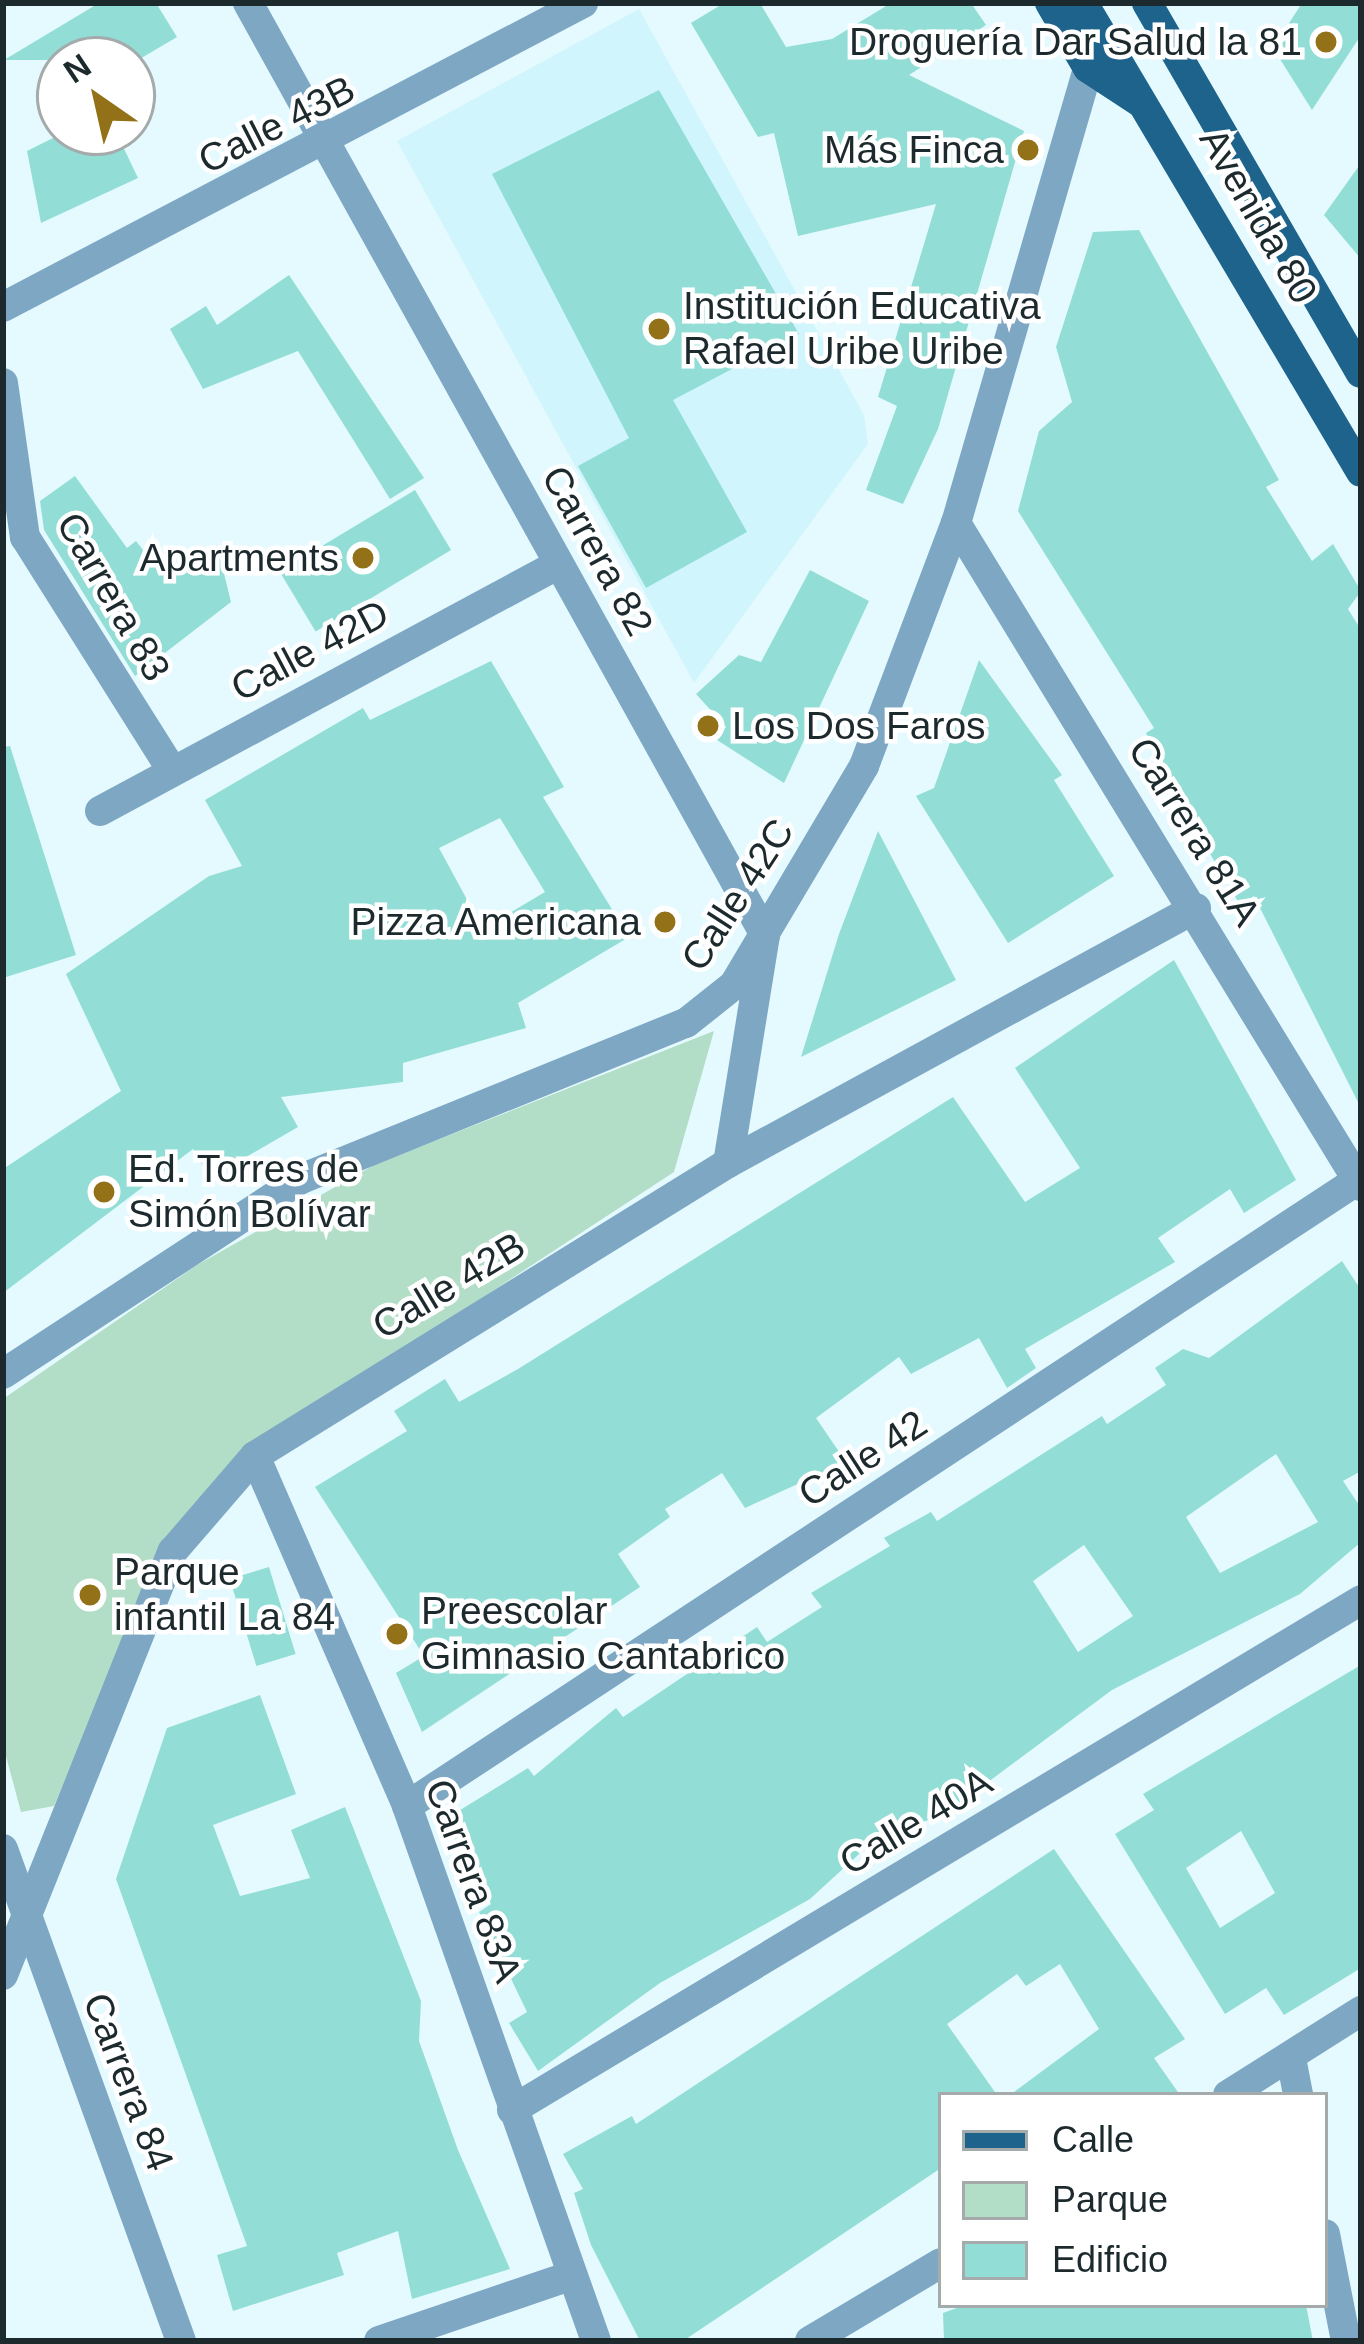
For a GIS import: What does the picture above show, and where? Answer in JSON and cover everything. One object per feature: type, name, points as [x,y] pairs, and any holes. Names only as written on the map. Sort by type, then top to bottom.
[{"type":"main road","points":[[1050,3],[1088,68],[1151,110]]},
{"type":"main road","name":"Avenida 80","points":[[1083,3],[1151,110],[1361,472]]},
{"type":"main road","name":"Avenida 80","points":[[1147,3],[1361,373]]},
{"type":"street","name":"Carrera 82","points":[[248,3],[765,935]]},
{"type":"street","name":"Calle 43B","points":[[3,308],[329,145],[583,3]]},
{"type":"street","name":"Calle 42C","points":[[3,1374],[301,1179],[686,1023],[734,985],[864,766],[956,523],[1088,68]]},
{"type":"street","name":"Carrera 83","points":[[3,383],[14,541],[171,769]]},
{"type":"street","name":"Carrera 81A","points":[[956,523],[1360,1181]]},
{"type":"street","name":"Calle 42D","points":[[100,811],[559,564]]},
{"type":"street","name":"Calle 42B","points":[[3,1975],[28,1927],[173,1551],[255,1456],[728,1163],[1196,908]]},
{"type":"street","points":[[728,1163],[765,935]]},
{"type":"street","name":"Calle 42","points":[[407,1806],[1360,1181]]},
{"type":"street","name":"Carrera 83A","points":[[255,1456],[407,1806],[567,2277],[596,2341]]},
{"type":"street","name":"Calle 40A","points":[[512,2110],[1361,1600]]},
{"type":"street","name":"Carrera 84","points":[[3,1849],[181,2341]]},
{"type":"street","points":[[1233,2092],[1361,2011]]},
{"type":"street","points":[[1291,2058],[1297,2092]]},
{"type":"street","points":[[1328,2249],[1346,2341]]},
{"type":"street","points":[[810,2341],[938,2265]]},
{"type":"street","points":[[380,2341],[567,2277]]},
{"type":"shaded area","name":"Institución Educativa Rafael Uribe Uribe","points":[[639,9],[864,415],[868,444],[694,683],[397,141]]},
{"type":"green space","points":[[714,1031],[674,1172],[349,1385],[168,1539],[54,1806],[21,1812],[3,1745],[3,1399],[197,1265],[376,1164]]},
{"type":"building","points":[[99,3],[156,3],[177,37],[156,49],[156,36],[44,36]]},
{"type":"building","points":[[724,3],[760,3],[786,47],[832,39],[891,3],[971,3],[986,25],[909,75],[1024,131],[938,429],[903,504],[866,490],[897,406],[878,397],[936,204],[798,236],[774,133],[758,137],[691,23]]},
{"type":"building","points":[[1302,3],[1361,3],[1361,35],[1312,110],[1273,48]]},
{"type":"building","points":[[36,41],[36,60],[4,60]]},
{"type":"building","points":[[659,90],[799,334],[673,400],[747,532],[646,588],[578,466],[629,438],[492,174]]},
{"type":"building","points":[[36,146],[36,156],[127,156],[138,178],[41,223],[27,151]]},
{"type":"building","points":[[1361,163],[1361,259],[1324,215]]},
{"type":"building","points":[[1139,230],[1279,480],[1266,487],[1312,561],[1333,544],[1361,591],[1348,609],[1361,630],[1361,1108],[1254,896],[1240,905],[1174,792],[1146,733],[1154,728],[1018,511],[1039,431],[1072,402],[1056,347],[1093,232]]},
{"type":"building","points":[[289,275],[424,478],[390,499],[298,351],[203,389],[170,329],[206,306],[217,325]]},
{"type":"building","points":[[75,476],[127,548],[136,541],[162,574],[217,545],[231,602],[135,676],[44,530],[40,501]]},
{"type":"building","name":"Apartments","points":[[415,490],[451,550],[316,631],[280,571]]},
{"type":"building","points":[[810,570],[869,601],[784,783],[717,740],[726,727],[696,694],[739,655],[761,662]]},
{"type":"building","points":[[979,660],[1062,775],[1054,780],[1114,876],[1008,943],[916,796],[934,788]]},
{"type":"building","points":[[491,661],[564,787],[543,797],[629,937],[518,1003],[526,1028],[403,1063],[403,1082],[281,1097],[298,1127],[210,1178],[193,1149],[3,1293],[3,1169],[121,1091],[66,974],[209,876],[242,866],[205,800],[363,708],[370,720]],"holes":[[[500,818],[545,892],[483,929],[439,848]]]},
{"type":"building","points":[[10,746],[76,955],[3,978],[3,747]]},
{"type":"building","points":[[878,831],[956,980],[801,1057],[839,934]]},
{"type":"building","points":[[1174,960],[1296,1180],[1244,1213],[1230,1189],[1158,1238],[1175,1262],[1025,1349],[1036,1368],[1007,1388],[979,1338],[911,1374],[899,1357],[816,1418],[846,1462],[745,1508],[722,1473],[665,1509],[670,1517],[618,1554],[640,1587],[422,1732],[396,1673],[424,1656],[315,1487],[407,1431],[394,1411],[445,1379],[459,1402],[953,1097],[1025,1202],[1080,1168],[1015,1068]]},
{"type":"building","points":[[1342,1261],[1361,1290],[1361,1471],[1343,1481],[1361,1508],[1361,1542],[1300,1594],[1112,1690],[949,1811],[869,1845],[810,1899],[660,1983],[538,2071],[509,2023],[527,2012],[479,1912],[491,1904],[444,1820],[528,1768],[534,1776],[616,1708],[623,1717],[757,1627],[767,1642],[822,1607],[811,1593],[890,1546],[884,1538],[931,1512],[937,1521],[1102,1416],[1107,1424],[1166,1385],[1155,1368],[1183,1349],[1209,1358]],"holes":[[[1276,1454],[1318,1522],[1220,1573],[1186,1517]],[[1084,1545],[1133,1616],[1078,1652],[1033,1581]]]},
{"type":"building","points":[[269,1567],[296,1654],[256,1666],[230,1579]]},
{"type":"building","points":[[1361,1665],[1361,1968],[1284,2015],[1266,1988],[1225,2014],[1115,1834],[1154,1810],[1143,1794]],"holes":[[[1241,1831],[1275,1893],[1220,1928],[1186,1868]]]},
{"type":"building","points":[[260,1695],[296,1794],[213,1825],[240,1896],[310,1878],[291,1830],[345,1807],[421,2001],[419,2041],[458,2150],[510,2269],[412,2299],[398,2231],[337,2253],[344,2275],[233,2311],[217,2255],[247,2246],[116,1879],[167,1728]]},
{"type":"building","points":[[1054,1849],[1185,2039],[1154,2058],[1178,2092],[1014,2092],[1099,2029],[1060,1964],[1026,1986],[1017,1974],[947,2024],[995,2092],[938,2092],[938,2170],[683,2341],[640,2341],[591,2245],[574,2193],[583,2189],[563,2154],[632,2116],[636,2124]]},
{"type":"building","points":[[957,2308],[1307,2308],[1313,2341],[944,2341],[943,2313]]},
{"type":"place","name":"Droguería Dar Salud la 81","points":[[1326,42]]},
{"type":"place","name":"Más Finca","points":[[1028,150]]},
{"type":"place","name":"Institución Educativa Rafael Uribe Uribe","points":[[659,329]]},
{"type":"place","name":"Apartments","points":[[363,558]]},
{"type":"place","name":"Los Dos Faros","points":[[708,726]]},
{"type":"place","name":"Pizza Americana","points":[[665,922]]},
{"type":"place","name":"Ed. Torres de Simón Bolívar","points":[[104,1192]]},
{"type":"place","name":"Parque infantil La 84","points":[[90,1595]]},
{"type":"place","name":"Preescolar Gimnasio Cantabrico","points":[[397,1634]]}]
